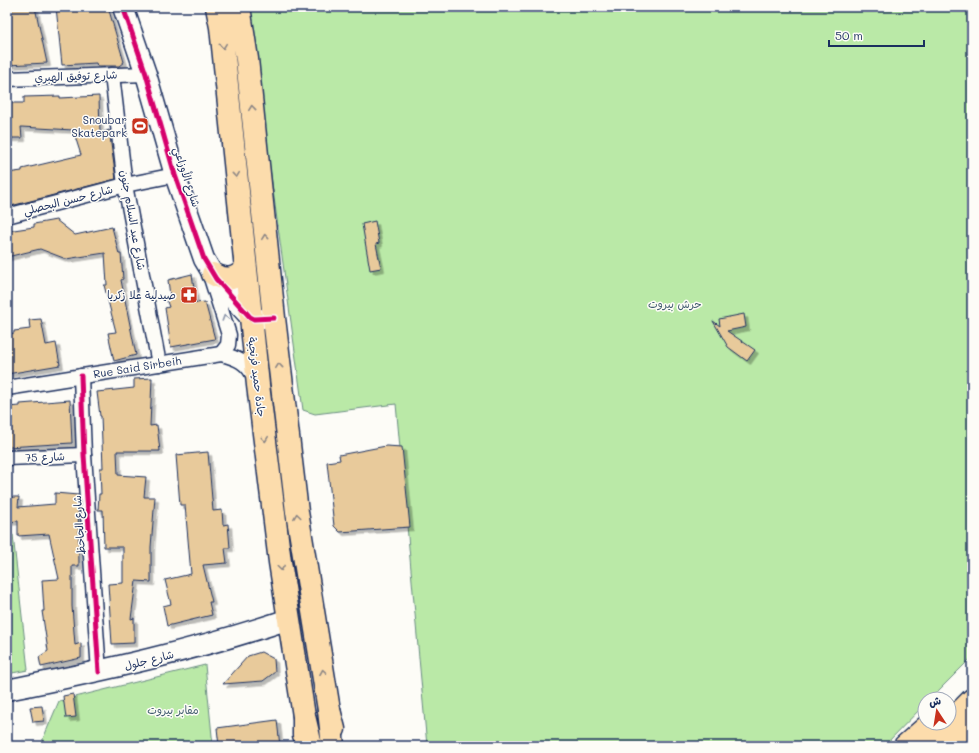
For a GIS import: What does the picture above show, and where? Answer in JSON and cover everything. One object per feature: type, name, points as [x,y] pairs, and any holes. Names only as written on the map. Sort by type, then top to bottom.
[{"type":"main road","name":"جادة حميد فرنجية","points":[[217,7],[258,385],[289,619],[304,716],[311,746]]},
{"type":"main road","points":[[239,7],[247,59],[274,318],[297,512],[329,710],[333,746]]},
{"type":"main road","points":[[209,267],[224,279],[233,278],[246,269]]},
{"type":"main road","points":[[957,698],[972,683]]},
{"type":"main road","points":[[926,746],[972,700]]},
{"type":"main road","points":[[329,710],[339,746]]},
{"type":"main road","points":[[304,716],[305,746]]},
{"type":"main road","points":[[948,746],[972,724]]},
{"type":"main road","points":[[905,746],[922,731]]},
{"type":"main road","points":[[965,746],[972,739]]},
{"type":"street","name":"شارع الأوزاعي","points":[[123,7],[146,74],[175,175],[209,267],[250,317]]},
{"type":"street","name":"شارع توفيق الهبري","points":[[7,79],[146,74]]},
{"type":"street","name":"شارع عبد السلام جنون","points":[[112,75],[125,185],[159,364]]},
{"type":"street","name":"شارع حسن البحصلي","points":[[7,216],[125,185],[175,175]]},
{"type":"street","points":[[209,267],[230,335],[228,345],[221,354],[237,358],[242,361],[250,370],[258,385]]},
{"type":"street","points":[[250,317],[256,319],[274,318]]},
{"type":"street","name":"Rue Said Sirbeih","points":[[7,388],[221,354]]},
{"type":"street","name":"شارع الجاحظ","points":[[81,376],[84,455],[99,672]]},
{"type":"street","name":"شارع 75","points":[[7,458],[84,455]]},
{"type":"street","name":"شارع جلول","points":[[7,690],[99,672],[210,644],[289,619]]},
{"type":"green space","name":"حرش بيروت","points":[[248,7],[972,7],[972,657],[938,691],[917,691],[917,712],[884,746],[427,746],[396,404],[315,414],[303,410]]},
{"type":"green space","points":[[7,535],[13,535],[28,670],[7,674]]},
{"type":"green space","name":"مقابر بيروت","points":[[205,665],[213,746],[40,746],[59,701]]},
{"type":"building","points":[[8,7],[35,7],[47,63],[7,65]]},
{"type":"building","points":[[56,7],[108,7],[124,62],[119,66],[97,66],[96,63],[62,65]]},
{"type":"building","points":[[60,96],[60,98],[99,96],[100,133],[109,130],[116,179],[7,207],[7,173],[22,171],[22,169],[81,155],[73,130],[21,127],[22,138],[7,138],[7,103],[24,103],[24,97]]},
{"type":"building","points":[[56,220],[75,235],[112,227],[119,254],[121,254],[123,279],[121,280],[136,355],[114,361],[108,333],[116,332],[104,285],[107,285],[105,253],[66,259],[40,249],[7,257],[7,231],[34,227],[34,224]]},
{"type":"building","points":[[375,221],[379,243],[376,244],[381,268],[370,270],[362,224]]},
{"type":"building","points":[[192,274],[196,303],[205,302],[215,339],[171,347],[165,308],[169,307],[166,299],[170,296],[168,280]]},
{"type":"building","points":[[744,314],[746,327],[727,331],[755,350],[747,361],[728,347],[713,321],[720,326],[719,319]]},
{"type":"building","points":[[41,319],[46,345],[56,343],[60,365],[7,374],[7,334],[14,333],[14,331],[30,329],[29,320]]},
{"type":"building","points":[[152,378],[150,426],[157,425],[160,451],[117,451],[118,475],[146,477],[144,497],[155,497],[151,547],[151,582],[136,581],[131,619],[134,618],[134,643],[112,644],[108,584],[123,583],[123,547],[104,547],[103,510],[98,510],[99,494],[101,494],[100,468],[103,468],[101,416],[97,392],[134,388],[134,379]]},
{"type":"building","points":[[70,400],[72,443],[7,447],[7,407],[20,406],[20,404]]},
{"type":"building","points":[[386,446],[402,447],[410,527],[340,532],[334,526],[327,462],[340,460],[339,455]]},
{"type":"building","points":[[208,452],[213,511],[222,510],[223,525],[228,524],[230,548],[225,548],[227,563],[203,565],[212,602],[209,602],[212,615],[167,626],[163,606],[171,604],[165,580],[191,574],[185,505],[180,505],[176,455]]},
{"type":"building","points":[[55,493],[78,495],[79,566],[72,566],[72,606],[75,645],[81,643],[81,658],[41,667],[39,657],[48,651],[42,611],[44,611],[42,580],[59,579],[49,534],[18,536],[18,521],[7,522],[7,497],[19,497],[18,507],[55,504]]},
{"type":"building","points":[[261,652],[274,659],[275,672],[263,681],[223,684],[248,656]]},
{"type":"building","points":[[73,694],[76,717],[66,718],[63,696]]},
{"type":"building","points":[[42,706],[44,721],[33,722],[30,707]]},
{"type":"building","points":[[277,720],[280,746],[219,746],[217,728]]},
{"type":"cycle path","points":[[123,7],[146,74],[175,175],[204,259],[216,279],[250,317],[254,319],[274,318]]},
{"type":"cycle path","points":[[81,376],[84,455],[99,672]]},
{"type":"place","name":"Snoubar Skatepark","points":[[140,126]]},
{"type":"place","name":"صيدلية علا زكريا","points":[[189,295]]}]
